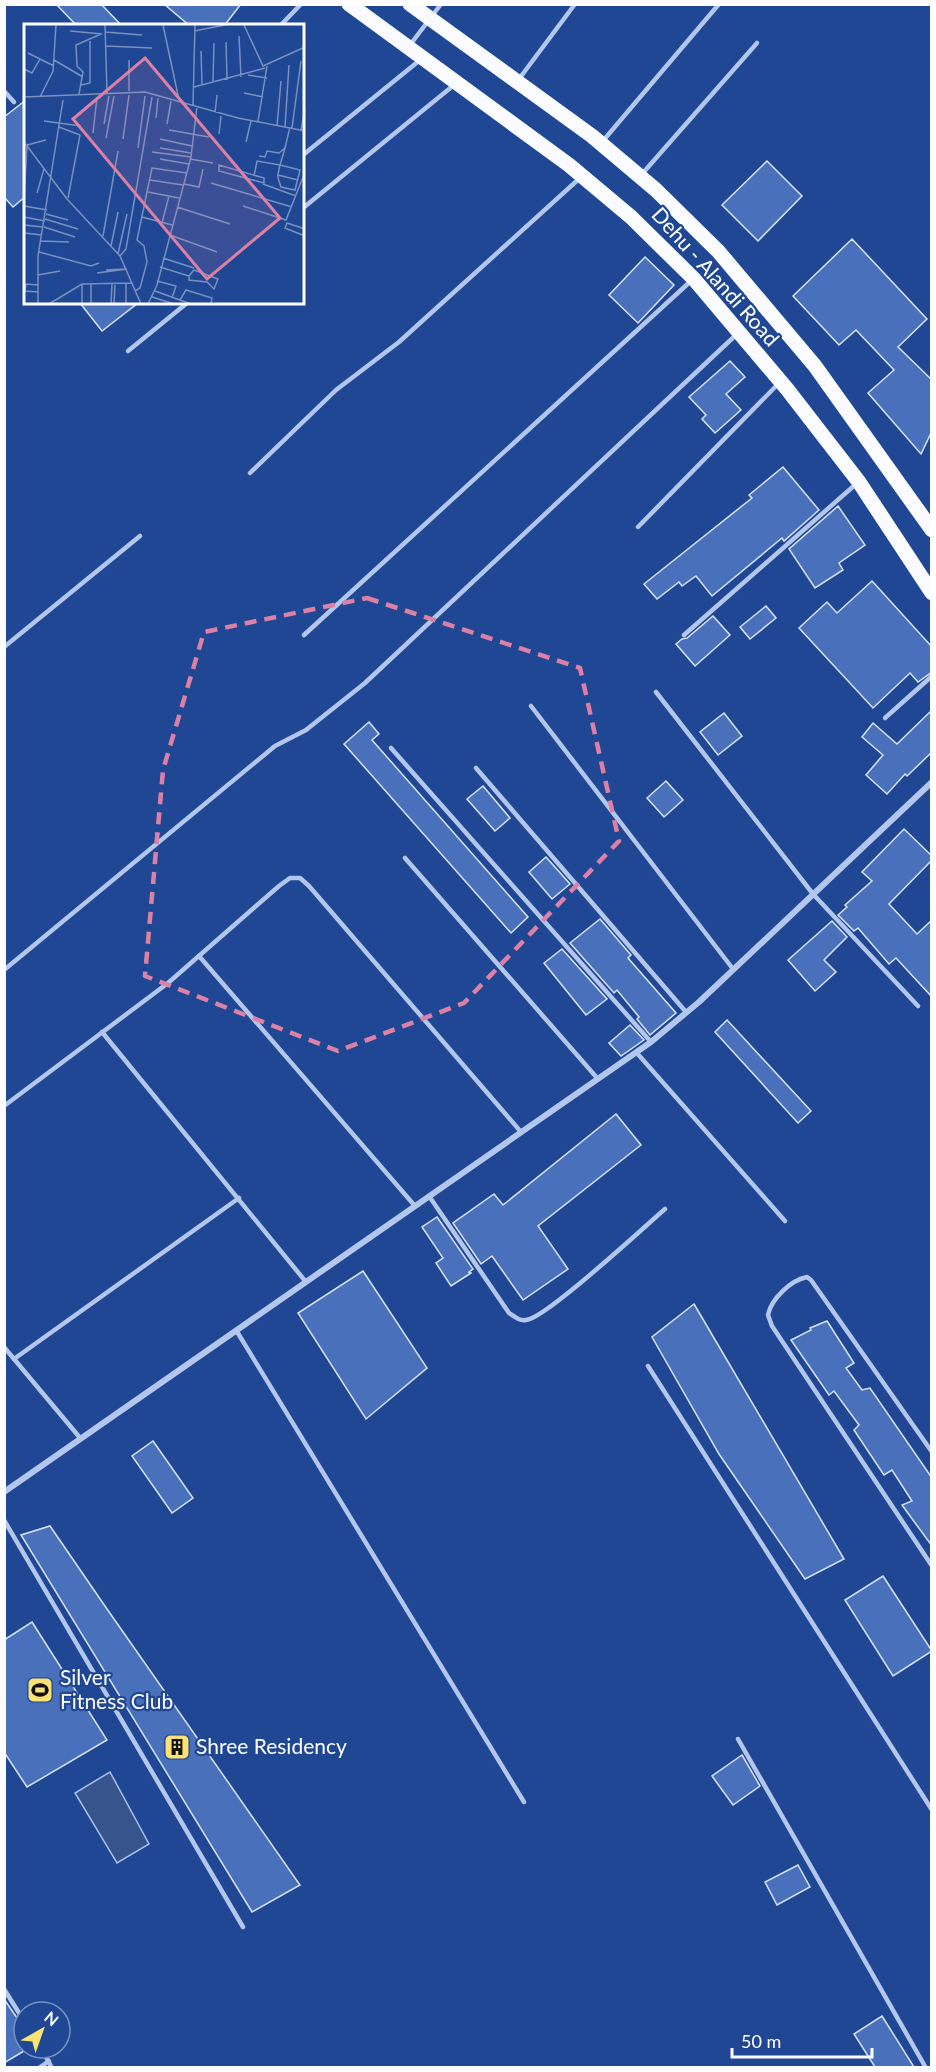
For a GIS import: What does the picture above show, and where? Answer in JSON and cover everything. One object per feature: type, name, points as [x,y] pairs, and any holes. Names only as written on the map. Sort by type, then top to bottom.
[{"type":"main road","name":"Dehu - Alandi Road","points":[[349,4],[458,82],[632,217],[693,279],[781,382],[859,482],[932,593]]},
{"type":"main road","name":"Dehu - Alandi Road","points":[[410,4],[600,144],[640,177],[718,251],[815,366],[931,527]]},
{"type":"street","points":[[4,1492],[651,1042],[733,969],[932,782]]},
{"type":"lane","points":[[282,24],[301,4]]},
{"type":"lane","points":[[409,47],[441,4]]},
{"type":"lane","points":[[517,81],[575,4]]},
{"type":"lane","points":[[600,144],[719,4]]},
{"type":"lane","points":[[640,177],[757,43]]},
{"type":"lane","points":[[304,154],[423,58]]},
{"type":"lane","points":[[304,207],[458,82]]},
{"type":"lane","points":[[4,91],[14,102]]},
{"type":"lane","points":[[250,472],[336,390],[399,342],[582,176]]},
{"type":"lane","points":[[304,635],[693,279]]},
{"type":"lane","points":[[128,351],[186,304]]},
{"type":"lane","points":[[4,970],[275,746],[306,730],[365,683],[739,332]]},
{"type":"lane","points":[[638,528],[781,382]]},
{"type":"lane","points":[[684,635],[859,482]]},
{"type":"lane","points":[[4,647],[140,536]]},
{"type":"lane","points":[[885,718],[932,676]]},
{"type":"lane","points":[[656,692],[813,894],[918,1006]]},
{"type":"lane","points":[[531,706],[733,969]]},
{"type":"lane","points":[[391,748],[651,1042]]},
{"type":"lane","points":[[476,768],[686,1012]]},
{"type":"lane","points":[[405,858],[598,1079]]},
{"type":"lane","points":[[4,1106],[168,983],[279,886],[290,878],[300,878],[521,1132]]},
{"type":"lane","points":[[199,956],[415,1206]]},
{"type":"lane","points":[[102,1032],[306,1282]]},
{"type":"lane","points":[[636,1052],[785,1221]]},
{"type":"lane","points":[[429,1196],[509,1313],[518,1319],[528,1321],[551,1308],[665,1209]]},
{"type":"lane","points":[[14,1359],[239,1198]]},
{"type":"lane","points":[[932,1452],[811,1280],[807,1277],[800,1278],[773,1301],[768,1315],[772,1326],[932,1566]]},
{"type":"lane","points":[[236,1330],[524,1802]]},
{"type":"lane","points":[[4,1347],[81,1439]]},
{"type":"lane","points":[[648,1366],[932,1810]]},
{"type":"lane","points":[[4,1520],[243,1927]]},
{"type":"lane","points":[[738,1739],[926,2067]]},
{"type":"lane","points":[[4,1989],[12,2002]]},
{"type":"lane","points":[[39,2067],[49,2061],[52,2067]]},
{"type":"highlighted area","points":[[367,598],[580,668],[619,841],[464,1003],[338,1051],[145,976],[163,770],[204,632]]},
{"type":"water","points":[[110,1772],[149,1844],[117,1863],[75,1793]]},
{"type":"building","points":[[56,4],[101,4],[120,24],[75,24]]},
{"type":"building","points":[[164,4],[241,4],[226,24],[188,24]]},
{"type":"building","points":[[24,102],[24,198],[13,207],[4,197],[4,117]]},
{"type":"building","points":[[767,161],[802,196],[758,241],[722,205]]},
{"type":"building","points":[[852,239],[927,319],[898,347],[932,380],[932,431],[921,454],[868,393],[894,370],[856,330],[839,345],[793,296]]},
{"type":"building","points":[[645,257],[674,285],[638,323],[609,295]]},
{"type":"building","points":[[81,304],[137,304],[102,331]]},
{"type":"building","points":[[730,361],[745,377],[726,394],[741,410],[715,433],[702,419],[706,415],[689,397]]},
{"type":"building","points":[[783,467],[819,510],[784,541],[782,538],[712,596],[696,576],[682,586],[679,582],[657,599],[644,584],[752,498],[749,495]]},
{"type":"building","points":[[838,506],[865,545],[839,563],[843,570],[815,588],[789,549]]},
{"type":"building","points":[[872,581],[932,647],[932,672],[918,682],[910,673],[873,708],[799,628],[827,602],[837,613]]},
{"type":"building","points":[[766,606],[776,618],[750,639],[740,627]]},
{"type":"building","points":[[713,616],[730,635],[695,666],[676,644],[687,638]]},
{"type":"building","points":[[932,710],[932,752],[907,776],[905,774],[887,794],[866,775],[883,755],[862,737],[873,723],[897,744]]},
{"type":"building","points":[[724,713],[742,736],[718,755],[700,732]]},
{"type":"building","points":[[369,722],[379,734],[372,740],[528,917],[511,933],[344,744]]},
{"type":"building","points":[[666,781],[683,800],[664,817],[647,798]]},
{"type":"building","points":[[483,786],[510,818],[495,831],[467,799]]},
{"type":"building","points":[[904,829],[932,856],[932,860],[889,904],[917,934],[932,920],[932,997],[896,958],[889,964],[858,928],[854,931],[838,915],[847,907],[845,905],[872,881],[862,872]]},
{"type":"building","points":[[546,857],[570,884],[552,899],[529,872]]},
{"type":"building","points":[[600,919],[631,955],[628,958],[676,1013],[650,1035],[617,990],[614,993],[570,943]]},
{"type":"building","points":[[832,921],[847,937],[824,960],[836,972],[815,991],[788,960]]},
{"type":"building","points":[[562,949],[607,999],[586,1015],[544,963]]},
{"type":"building","points":[[727,1020],[811,1111],[798,1123],[715,1032]]},
{"type":"building","points":[[630,1025],[644,1040],[621,1056],[609,1043]]},
{"type":"building","points":[[616,1114],[641,1145],[538,1226],[568,1269],[523,1300],[492,1256],[481,1264],[453,1223],[494,1194],[503,1205]]},
{"type":"building","points":[[437,1217],[473,1269],[469,1272],[471,1273],[451,1286],[436,1263],[443,1258],[422,1227]]},
{"type":"building","points":[[363,1271],[427,1368],[366,1419],[298,1313]]},
{"type":"building","points":[[694,1304],[844,1559],[805,1579],[719,1454],[652,1337]]},
{"type":"building","points":[[827,1321],[854,1363],[846,1368],[862,1390],[870,1388],[932,1478],[932,1546],[902,1505],[912,1501],[892,1470],[884,1475],[854,1430],[859,1425],[834,1391],[829,1395],[791,1340]]},
{"type":"building","points":[[153,1441],[193,1498],[172,1513],[132,1456]]},
{"type":"building","name":"Shree Residency","points":[[50,1526],[300,1885],[252,1912],[21,1535]]},
{"type":"building","points":[[883,1576],[932,1651],[893,1676],[845,1600]]},
{"type":"building","name":"Silver Fitness Club","points":[[32,1622],[107,1740],[27,1787],[4,1752],[4,1640]]},
{"type":"building","points":[[742,1755],[760,1786],[733,1805],[712,1776]]},
{"type":"building","points":[[798,1865],[810,1887],[777,1905],[765,1882]]},
{"type":"building","points":[[4,1999],[12,2011],[12,2058],[4,2063]]},
{"type":"building","points":[[882,2016],[914,2067],[875,2067],[854,2034]]},
{"type":"place","name":"Silver Fitness Club","points":[[40,1690]]},
{"type":"place","name":"Shree Residency","points":[[177,1747]]}]
